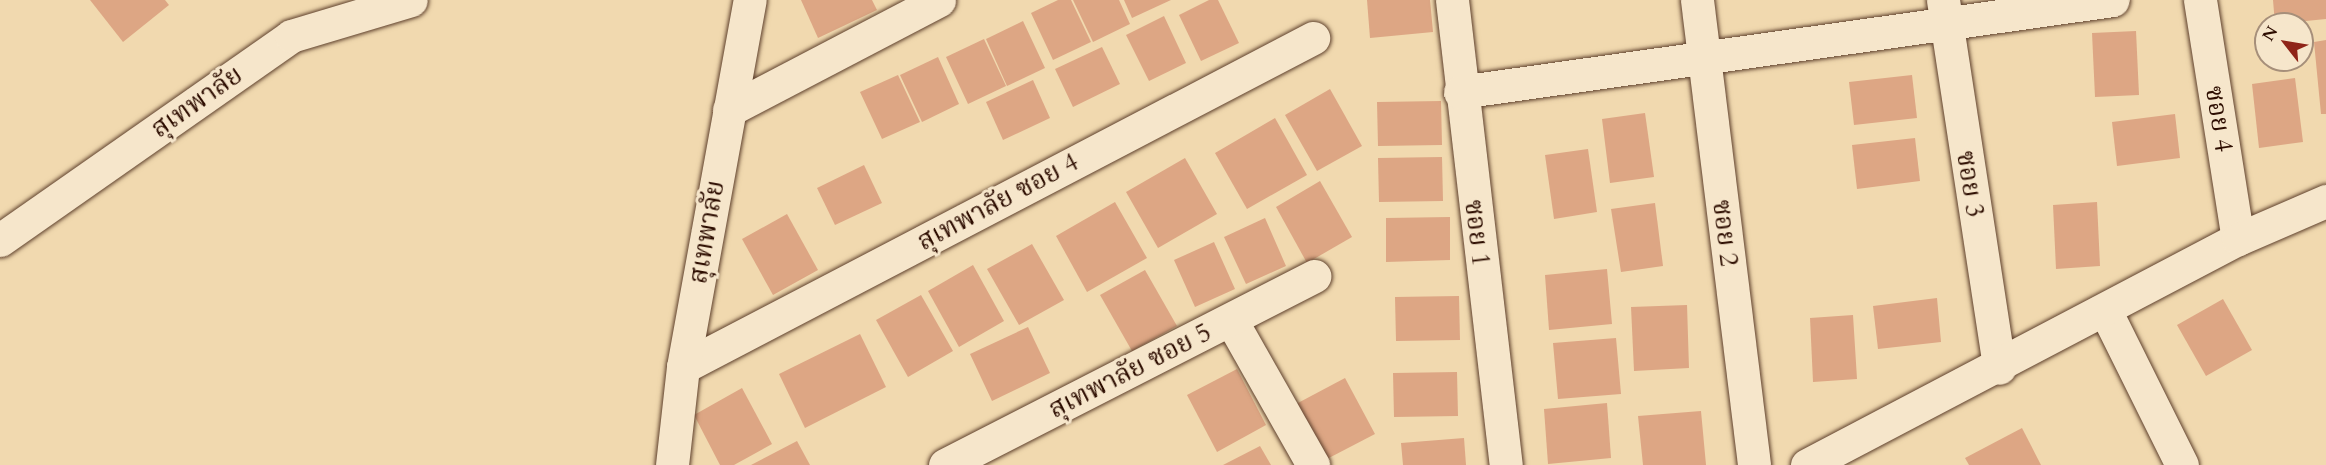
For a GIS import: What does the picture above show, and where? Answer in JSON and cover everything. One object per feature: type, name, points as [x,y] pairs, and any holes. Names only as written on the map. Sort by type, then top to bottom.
[{"type":"street","name":"สุเทพาลัย","points":[[0,240],[291,36],[411,0]]},
{"type":"street","name":"สุเทพาลัย","points":[[672,465],[683,367],[750,0]]},
{"type":"street","points":[[729,110],[939,0]]},
{"type":"street","name":"ซอย 1","points":[[1452,0],[1460,92],[1506,465]]},
{"type":"street","name":"ซอย 2","points":[[1697,0],[1702,58],[1754,465]]},
{"type":"street","points":[[1460,92],[1702,58],[1944,12],[2113,0]]},
{"type":"street","name":"ซอย 4","points":[[2200,0],[2238,239]]},
{"type":"street","name":"ซอย 3","points":[[1944,12],[1999,368]]},
{"type":"street","name":"สุเทพาลัย ซอย 4","points":[[683,367],[1313,38]]},
{"type":"street","points":[[1807,465],[1999,368],[2238,239],[2326,201]]},
{"type":"street","name":"สุเทพาลัย ซอย 5","points":[[945,465],[1315,276]]},
{"type":"street","points":[[2105,310],[2182,465]]},
{"type":"street","points":[[1231,320],[1312,465]]},
{"type":"building","points":[[90,0],[165,0],[169,5],[123,42]]},
{"type":"building","points":[[801,0],[872,0],[877,10],[818,38]]},
{"type":"building","points":[[1058,0],[1071,0],[1091,42],[1053,60],[1031,13]]},
{"type":"building","points":[[1073,0],[1119,0],[1130,24],[1093,42]]},
{"type":"building","points":[[1124,0],[1171,0],[1132,18]]},
{"type":"building","points":[[1209,0],[1218,0],[1239,43],[1201,61],[1179,15]]},
{"type":"building","points":[[1367,0],[1430,0],[1433,32],[1370,38]]},
{"type":"building","points":[[2273,0],[2326,0],[2326,19],[2314,20],[2314,12],[2274,12]]},
{"type":"building","points":[[1164,16],[1186,63],[1149,81],[1126,35]]},
{"type":"building","points":[[1023,21],[1045,68],[1007,86],[986,39]]},
{"type":"building","points":[[2136,31],[2139,95],[2095,97],[2092,33]]},
{"type":"building","points":[[984,39],[1006,86],[968,104],[946,57]]},
{"type":"building","points":[[2326,40],[2326,114],[2321,114],[2314,42]]},
{"type":"building","points":[[1102,47],[1120,84],[1073,107],[1055,69]]},
{"type":"building","points":[[938,57],[959,104],[922,122],[900,75]]},
{"type":"building","points":[[898,75],[920,122],[882,139],[860,92]]},
{"type":"building","points":[[1912,75],[1917,118],[1854,125],[1849,82]]},
{"type":"building","points":[[2295,78],[2303,142],[2259,148],[2252,84]]},
{"type":"building","points":[[1033,80],[1050,118],[1003,140],[986,102]]},
{"type":"building","points":[[1330,89],[1362,146],[1317,171],[1285,115]]},
{"type":"building","points":[[1441,101],[1442,145],[1378,146],[1377,102]]},
{"type":"building","points":[[1645,113],[1654,177],[1610,183],[1602,119]]},
{"type":"building","points":[[2175,114],[2180,158],[2117,166],[2112,122]]},
{"type":"building","points":[[1275,118],[1307,175],[1247,209],[1215,153]]},
{"type":"building","points":[[1915,138],[1920,181],[1857,189],[1852,145]]},
{"type":"building","points":[[1588,149],[1597,212],[1554,219],[1545,155]]},
{"type":"building","points":[[1442,157],[1443,201],[1379,202],[1378,158]]},
{"type":"building","points":[[1185,158],[1217,214],[1158,248],[1126,192]]},
{"type":"building","points":[[864,165],[882,203],[835,225],[817,188]]},
{"type":"building","points":[[1320,181],[1352,237],[1307,263],[1276,207]]},
{"type":"building","points":[[1115,202],[1147,258],[1087,292],[1056,236]]},
{"type":"building","points":[[2097,202],[2100,266],[2056,269],[2053,205]]},
{"type":"building","points":[[1655,203],[1663,266],[1621,272],[1611,209]]},
{"type":"building","points":[[787,214],[818,270],[773,295],[742,239]]},
{"type":"building","points":[[1450,217],[1450,260],[1386,262],[1386,218]]},
{"type":"building","points":[[1265,218],[1286,266],[1246,284],[1224,237]]},
{"type":"building","points":[[1214,242],[1235,289],[1195,307],[1174,260]]},
{"type":"building","points":[[1032,244],[1064,300],[1019,325],[987,269]]},
{"type":"building","points":[[973,265],[1004,321],[959,347],[928,291]]},
{"type":"building","points":[[1607,269],[1612,324],[1549,330],[1545,275]]},
{"type":"building","points":[[1145,270],[1177,326],[1132,351],[1100,295]]},
{"type":"building","points":[[921,295],[953,351],[908,377],[876,320]]},
{"type":"building","points":[[1459,296],[1460,340],[1396,341],[1395,297]]},
{"type":"building","points":[[1937,298],[1941,342],[1878,349],[1873,306]]},
{"type":"building","points":[[2223,299],[2252,350],[2206,376],[2177,325]]},
{"type":"building","points":[[1687,305],[1689,368],[1634,371],[1631,307]]},
{"type":"building","points":[[1853,315],[1857,379],[1813,382],[1810,318]]},
{"type":"building","points":[[1028,327],[1050,373],[992,401],[970,354]]},
{"type":"building","points":[[860,334],[886,387],[805,428],[779,374]]},
{"type":"building","points":[[1616,338],[1621,394],[1558,399],[1553,343]]},
{"type":"building","points":[[1237,369],[1266,425],[1217,452],[1187,395]]},
{"type":"building","points":[[1457,372],[1458,416],[1394,417],[1393,373]]},
{"type":"building","points":[[1345,378],[1375,434],[1325,460],[1296,404]]},
{"type":"building","points":[[742,388],[772,444],[734,465],[720,465],[694,415]]},
{"type":"building","points":[[1607,403],[1611,458],[1548,464],[1544,409]]},
{"type":"building","points":[[1701,411],[1706,465],[1643,465],[1638,416]]},
{"type":"building","points":[[2022,428],[2041,465],[1969,465],[1965,458]]},
{"type":"building","points":[[1464,438],[1466,465],[1403,465],[1401,443]]},
{"type":"building","points":[[797,441],[810,465],[751,465]]},
{"type":"building","points":[[1260,446],[1271,465],[1223,465]]}]
